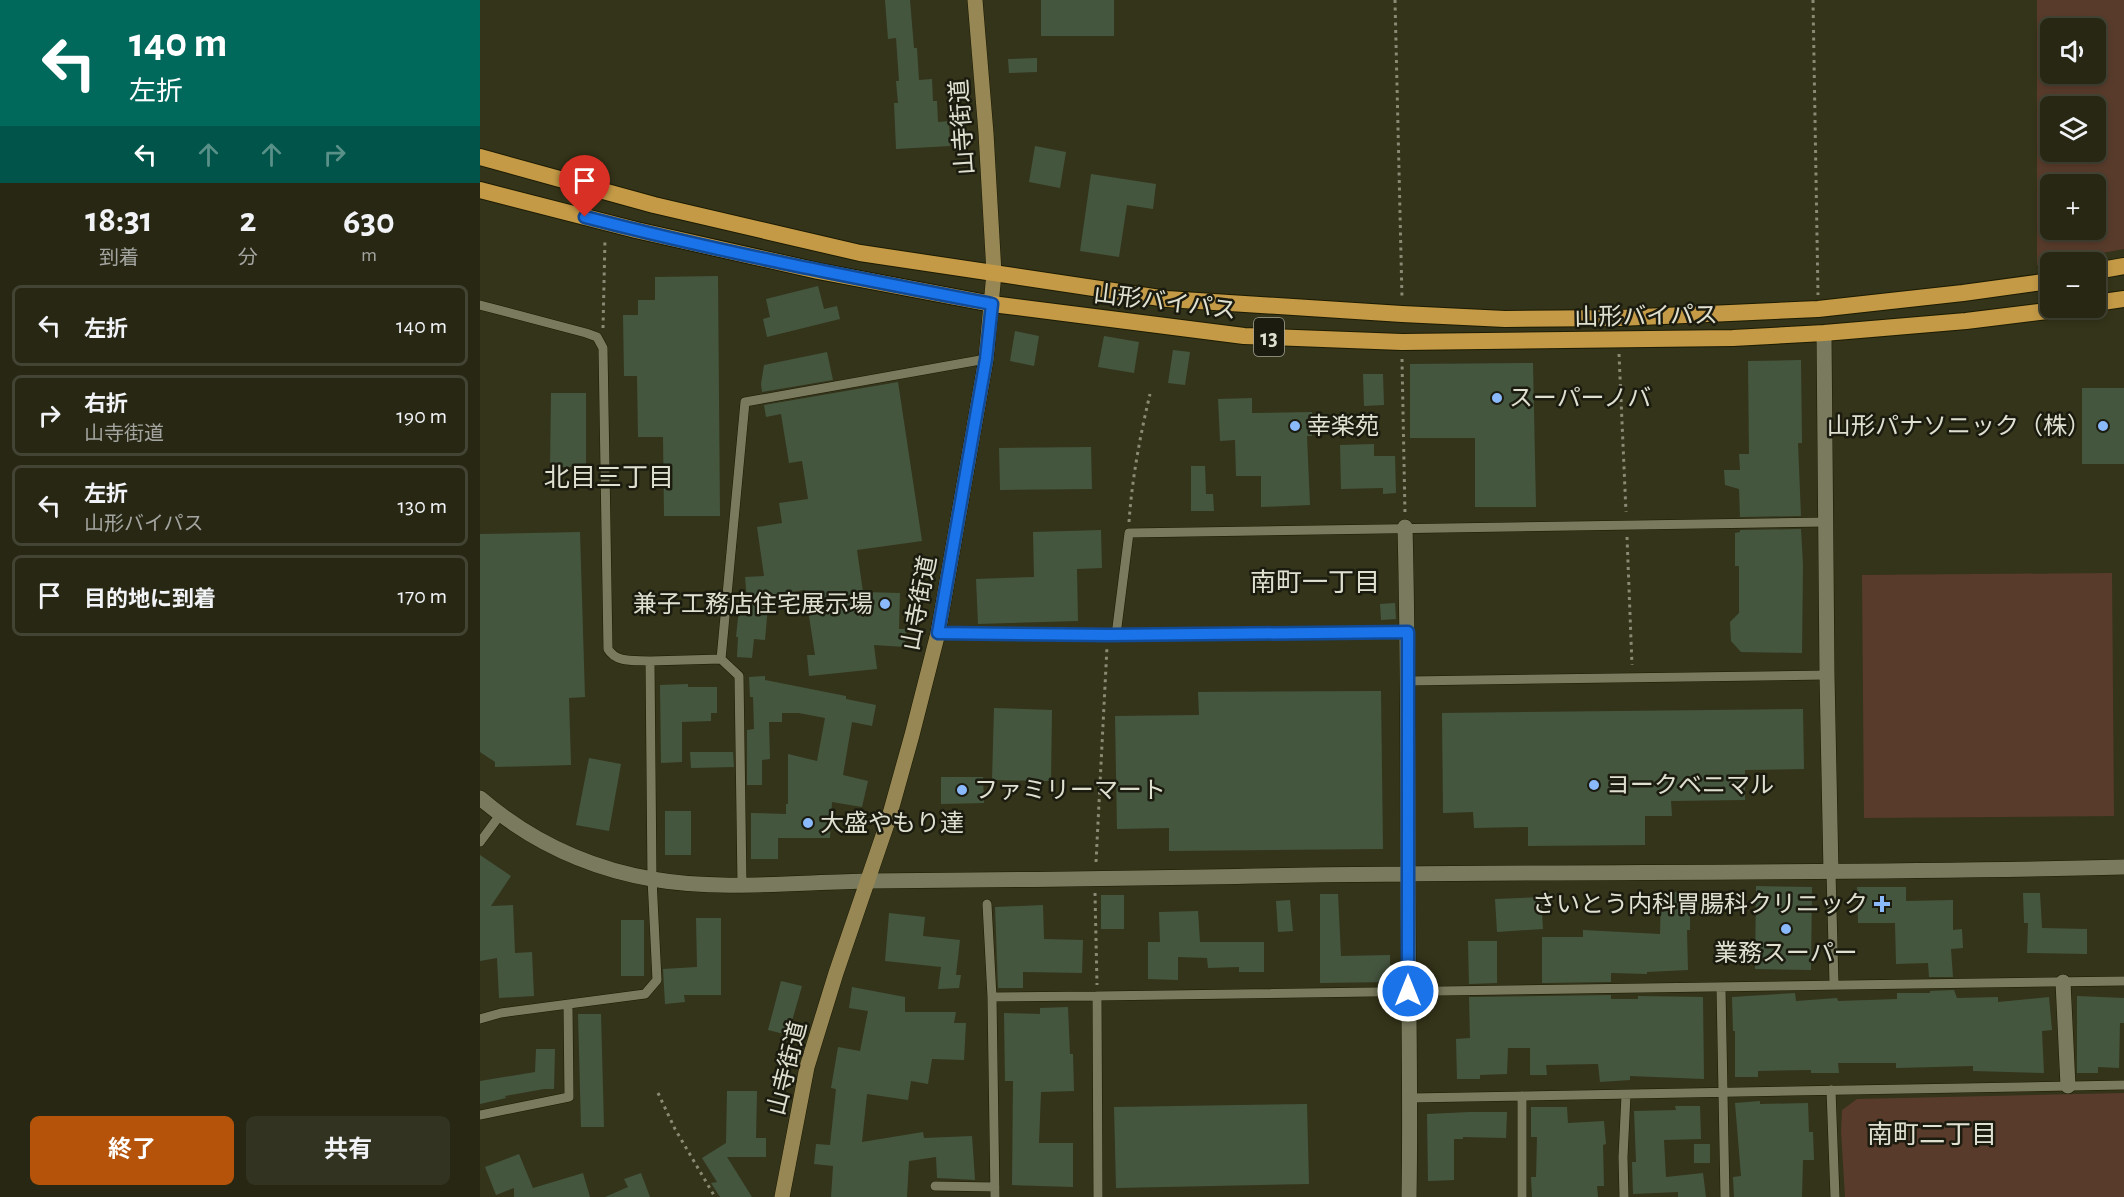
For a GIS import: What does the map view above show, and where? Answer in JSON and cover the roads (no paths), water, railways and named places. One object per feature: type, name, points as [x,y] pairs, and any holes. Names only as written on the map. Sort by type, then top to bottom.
[{"type":"highway","name":"山形バイパス","points":[[480,157],[654,205],[860,253],[1167,299],[1402,315],[1505,319],[1619,318],[1818,309],[1963,293],[2040,281]]},
{"type":"highway","name":"山形バイパス","points":[[480,190],[606,223],[818,270],[992,304],[1244,336],[1401,342],[1733,338],[1966,321],[2040,312]]},
{"type":"highway","points":[[2106,270],[2124,266]]},
{"type":"highway","points":[[2106,301],[2124,298]]},
{"type":"main road","name":"山寺街道","points":[[782,1197],[807,1067],[888,821],[938,633],[986,359],[994,273],[975,0]]},
{"type":"street","points":[[1824,333],[1831,872]]},
{"type":"street","points":[[1405,527],[1409,681],[1409,1197]]},
{"type":"street","points":[[480,798],[500,815],[537,839],[574,856],[652,879],[742,885],[1408,872],[1831,872],[2124,867]]},
{"type":"street","points":[[2063,982],[2068,1086]]},
{"type":"lane","points":[[480,305],[586,333],[597,337],[603,348],[608,648],[612,656],[620,659],[650,661],[721,659],[740,676],[742,885]]},
{"type":"lane","points":[[721,659],[745,402],[986,359]]},
{"type":"lane","points":[[1112,635],[1129,533],[1826,522]]},
{"type":"lane","points":[[938,633],[1112,635],[1408,632]]},
{"type":"lane","points":[[480,1019],[501,1013],[645,994],[657,980],[652,879],[650,661]]},
{"type":"lane","points":[[1409,681],[1827,675]]},
{"type":"lane","points":[[480,842],[500,815]]},
{"type":"lane","points":[[1831,872],[1834,984]]},
{"type":"lane","points":[[934,1186],[995,1192],[992,998],[987,904]]},
{"type":"lane","points":[[992,998],[2124,981]]},
{"type":"lane","points":[[1721,988],[1725,1197]]},
{"type":"lane","points":[[1097,996],[1098,1197]]},
{"type":"lane","points":[[480,1115],[569,1097],[568,1005]]},
{"type":"lane","points":[[1410,1098],[2124,1085]]},
{"type":"lane","points":[[1831,1090],[1835,1197]]},
{"type":"lane","points":[[1624,1197],[1626,1095]]},
{"type":"lane","points":[[1522,1096],[1522,1197]]},
{"type":"place","name":"スーパーノバ","points":[[1497,398]]},
{"type":"place","name":"幸楽苑","points":[[1295,426]]},
{"type":"place","name":"山形パナソニック（株）","points":[[2103,426]]},
{"type":"place","name":"兼子工務店住宅展示場","points":[[885,604]]},
{"type":"place","name":"ヨークベニマル","points":[[1594,785]]},
{"type":"place","name":"ファミリーマート","points":[[962,790]]},
{"type":"place","name":"大盛やもり達","points":[[808,823]]},
{"type":"place","name":"さいとう内科胃腸科クリニック","points":[[1882,904]]},
{"type":"place","name":"業務スーパー","points":[[1786,929]]},
{"type":"district","name":"北目三丁目","points":[[609,477]]},
{"type":"district","name":"南町一丁目","points":[[1315,582]]},
{"type":"district","name":"南町二丁目","points":[[1932,1134]]}]
